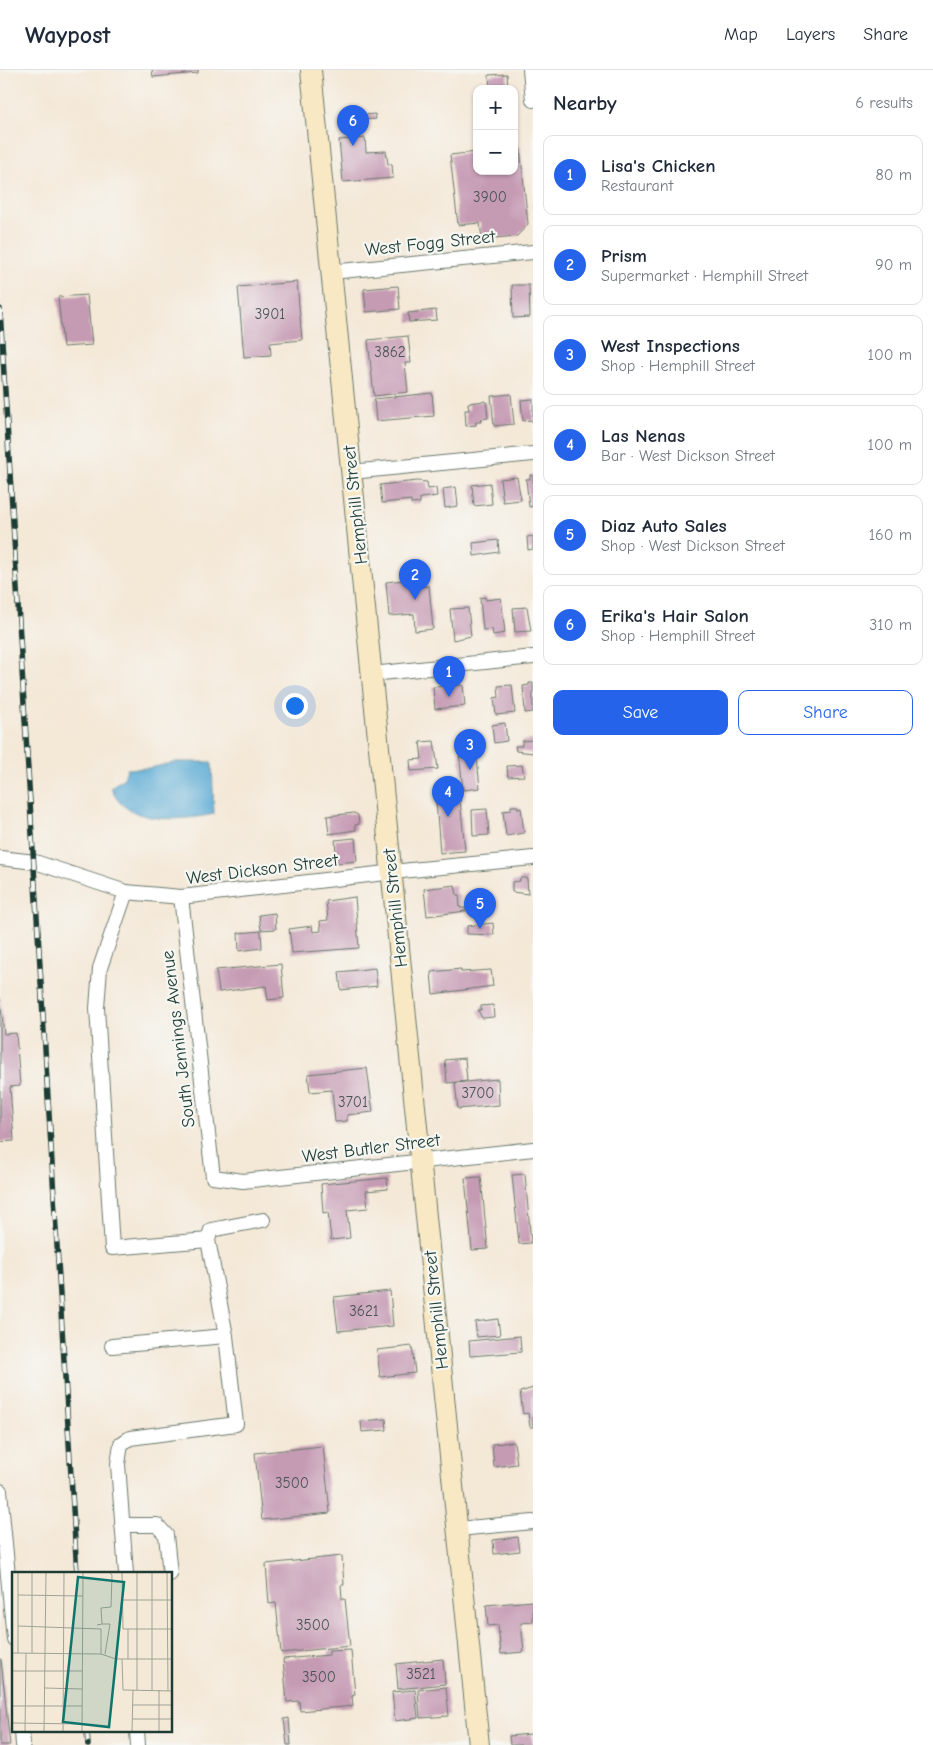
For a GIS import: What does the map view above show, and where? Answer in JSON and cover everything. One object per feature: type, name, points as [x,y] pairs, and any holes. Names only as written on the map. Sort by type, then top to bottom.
[{"type":"main road","name":"Hemphill Street","points":[[311,70],[480,1745]]},
{"type":"street","points":[[530,70],[533,100]]},
{"type":"street","name":"West Fogg Street","points":[[331,272],[533,252]]},
{"type":"street","points":[[351,472],[533,454]]},
{"type":"street","points":[[372,674],[533,657]]},
{"type":"street","name":"West Dickson Street","points":[[0,858],[34,862],[126,892],[180,898],[533,858]]},
{"type":"street","points":[[126,892],[100,968],[97,1008],[112,1248],[208,1240]]},
{"type":"street","name":"South Jennings Avenue","points":[[180,898],[213,1177]]},
{"type":"street","name":"West Butler Street","points":[[213,1177],[243,1181],[533,1149]]},
{"type":"street","points":[[126,1572],[118,1464],[121,1444],[136,1437],[236,1424],[226,1336],[208,1240],[211,1230],[263,1220]]},
{"type":"street","points":[[112,1346],[226,1336]]},
{"type":"street","points":[[0,1490],[2,1535],[12,1622]]},
{"type":"street","points":[[458,1529],[533,1522]]},
{"type":"street","points":[[122,1525],[157,1526],[166,1535],[170,1572]]},
{"type":"street","points":[[22,1732],[23,1745]]},
{"type":"street","points":[[137,1732],[138,1745]]},
{"type":"water","points":[[176,762],[209,762],[212,764],[214,814],[171,819],[140,815],[128,809],[118,800],[111,787],[124,778],[127,769],[150,768]]},
{"type":"building","points":[[152,70],[198,70],[198,73],[153,77]]},
{"type":"building","points":[[507,74],[508,85],[490,85],[489,75]]},
{"type":"building","points":[[375,114],[376,119],[362,120],[362,115]]},
{"type":"building","points":[[365,138],[366,152],[386,151],[388,164],[392,164],[393,178],[343,182],[339,140]]},
{"type":"building","points":[[518,147],[520,147],[528,224],[517,236],[482,239],[480,223],[458,225],[450,155],[473,152],[473,175],[518,175]]},
{"type":"building","points":[[297,282],[302,340],[270,343],[271,355],[244,357],[238,287]]},
{"type":"building","points":[[512,285],[529,285],[530,317],[513,318]]},
{"type":"building","points":[[398,286],[400,309],[366,312],[364,289]]},
{"type":"building","points":[[87,295],[92,345],[63,347],[58,297]]},
{"type":"building","points":[[436,310],[437,320],[409,322],[408,313]]},
{"type":"building","points":[[408,336],[411,363],[405,363],[408,392],[374,396],[368,340]]},
{"type":"building","points":[[432,393],[434,416],[376,421],[374,399]]},
{"type":"building","points":[[511,394],[514,424],[494,426],[491,396]]},
{"type":"building","points":[[533,399],[533,422],[530,420],[523,421],[521,400]]},
{"type":"building","points":[[486,401],[488,418],[480,419],[481,422],[476,422],[476,425],[466,426],[465,410],[469,410],[468,403]]},
{"type":"building","points":[[530,475],[533,475],[533,506],[529,507],[526,479],[530,479]]},
{"type":"building","points":[[517,477],[521,500],[503,502],[500,479]]},
{"type":"building","points":[[417,481],[427,482],[428,489],[436,488],[437,496],[420,498],[420,503],[411,504],[411,500],[382,503],[380,485]]},
{"type":"building","points":[[490,483],[492,504],[474,506],[472,485]]},
{"type":"building","points":[[456,487],[458,506],[445,508],[443,489]]},
{"type":"building","points":[[533,536],[533,549],[528,550],[527,537]]},
{"type":"building","points":[[498,540],[499,552],[474,556],[473,543]]},
{"type":"building","points":[[413,579],[413,587],[429,586],[433,629],[415,631],[414,614],[389,616],[386,582]]},
{"type":"building","points":[[485,597],[486,600],[501,598],[505,633],[493,635],[492,629],[483,630],[480,598]]},
{"type":"building","points":[[527,607],[531,631],[515,632],[513,608]]},
{"type":"building","points":[[468,608],[471,636],[453,640],[450,609]]},
{"type":"building","points":[[529,683],[533,683],[533,712],[525,713],[523,686],[529,685]]},
{"type":"building","points":[[463,685],[465,706],[435,709],[433,687]]},
{"type":"building","points":[[512,685],[515,713],[496,715],[494,698],[499,697],[498,686]]},
{"type":"building","points":[[505,723],[507,741],[494,743],[492,725]]},
{"type":"building","points":[[533,740],[533,753],[516,751],[515,746],[522,746],[522,741]]},
{"type":"building","points":[[434,741],[438,769],[411,771],[410,760],[422,759],[420,742]]},
{"type":"building","points":[[476,749],[480,788],[463,790],[459,751]]},
{"type":"building","points":[[522,765],[524,776],[508,777],[507,766]]},
{"type":"building","points":[[460,799],[465,851],[440,853],[436,801]]},
{"type":"building","points":[[511,806],[518,806],[518,809],[521,808],[524,833],[506,836],[503,811],[511,810]]},
{"type":"building","points":[[487,809],[489,835],[473,836],[472,810]]},
{"type":"building","points":[[354,813],[358,815],[359,824],[355,825],[356,830],[329,834],[327,816]]},
{"type":"building","points":[[355,838],[357,861],[337,863],[335,840]]},
{"type":"building","points":[[520,878],[527,878],[528,894],[512,892],[512,882],[520,881]]},
{"type":"building","points":[[455,885],[457,895],[459,895],[460,908],[466,908],[466,911],[427,916],[424,889]]},
{"type":"building","points":[[355,897],[359,948],[292,953],[289,929],[312,926],[313,932],[321,931],[320,921],[328,920],[326,901]]},
{"type":"building","points":[[275,913],[276,929],[261,930],[259,915]]},
{"type":"building","points":[[493,923],[494,935],[467,934],[467,926]]},
{"type":"building","points":[[261,931],[262,948],[239,951],[238,933]]},
{"type":"building","points":[[281,964],[284,998],[268,1000],[266,986],[219,992],[216,970]]},
{"type":"building","points":[[375,968],[377,986],[341,990],[339,972]]},
{"type":"building","points":[[461,969],[461,972],[491,970],[493,986],[433,994],[431,972]]},
{"type":"building","points":[[0,998],[4,1034],[16,1033],[20,1086],[10,1087],[14,1141],[0,1142]]},
{"type":"building","points":[[493,1005],[494,1017],[482,1018],[478,1010],[481,1010],[481,1006]]},
{"type":"building","points":[[465,1058],[467,1081],[447,1083],[445,1060]]},
{"type":"building","points":[[367,1068],[373,1112],[347,1115],[347,1121],[335,1122],[332,1090],[310,1092],[308,1074]]},
{"type":"building","points":[[498,1079],[499,1105],[458,1109],[455,1083]]},
{"type":"building","points":[[525,1174],[531,1243],[519,1244],[512,1175]]},
{"type":"building","points":[[481,1177],[488,1249],[472,1250],[465,1178]]},
{"type":"building","points":[[387,1178],[388,1189],[366,1191],[368,1208],[347,1210],[350,1238],[331,1240],[328,1212],[323,1213],[321,1184]]},
{"type":"building","points":[[390,1291],[393,1326],[338,1331],[334,1297]]},
{"type":"building","points":[[498,1319],[500,1335],[477,1337],[475,1322]]},
{"type":"building","points":[[520,1336],[521,1352],[470,1356],[469,1341]]},
{"type":"building","points":[[412,1346],[415,1373],[380,1377],[377,1350]]},
{"type":"building","points":[[533,1388],[533,1427],[530,1427],[528,1413],[523,1414],[520,1392]]},
{"type":"building","points":[[386,1419],[387,1430],[362,1432],[361,1421]]},
{"type":"building","points":[[514,1442],[517,1464],[494,1467],[492,1444]]},
{"type":"building","points":[[323,1446],[330,1513],[262,1520],[255,1453]]},
{"type":"building","points":[[518,1537],[520,1551],[494,1554],[493,1540]]},
{"type":"building","points":[[342,1556],[344,1585],[341,1585],[342,1599],[345,1599],[350,1646],[281,1653],[276,1603],[269,1604],[266,1564]]},
{"type":"building","points":[[533,1601],[533,1622],[521,1623],[524,1652],[501,1654],[498,1625],[488,1626],[486,1605]]},
{"type":"building","points":[[351,1650],[355,1695],[352,1696],[353,1706],[300,1711],[299,1701],[287,1702],[283,1659],[329,1655],[329,1651]]},
{"type":"building","points":[[1,1659],[10,1745],[0,1745]]},
{"type":"building","points":[[443,1659],[445,1684],[398,1689],[396,1664]]},
{"type":"building","points":[[446,1687],[449,1716],[420,1718],[418,1690]]},
{"type":"building","points":[[415,1690],[418,1718],[395,1721],[392,1692]]},
{"type":"building","points":[[289,1718],[291,1745],[287,1745],[284,1719]]},
{"type":"building","points":[[531,1734],[533,1745],[510,1745],[509,1736]]},
{"type":"railway","points":[[0,309],[77,1572]]},
{"type":"railway","points":[[87,1732],[88,1745]]},
{"type":"place","name":"Erika's Hair Salon","points":[[353,146]]},
{"type":"place","name":"Prism","points":[[415,600]]},
{"type":"place","name":"Lisa's Chicken","points":[[449,697]]},
{"type":"place","name":"West Inspections","points":[[470,770]]},
{"type":"place","name":"Las Nenas","points":[[448,817]]},
{"type":"place","name":"Diaz Auto Sales","points":[[480,929]]}]
